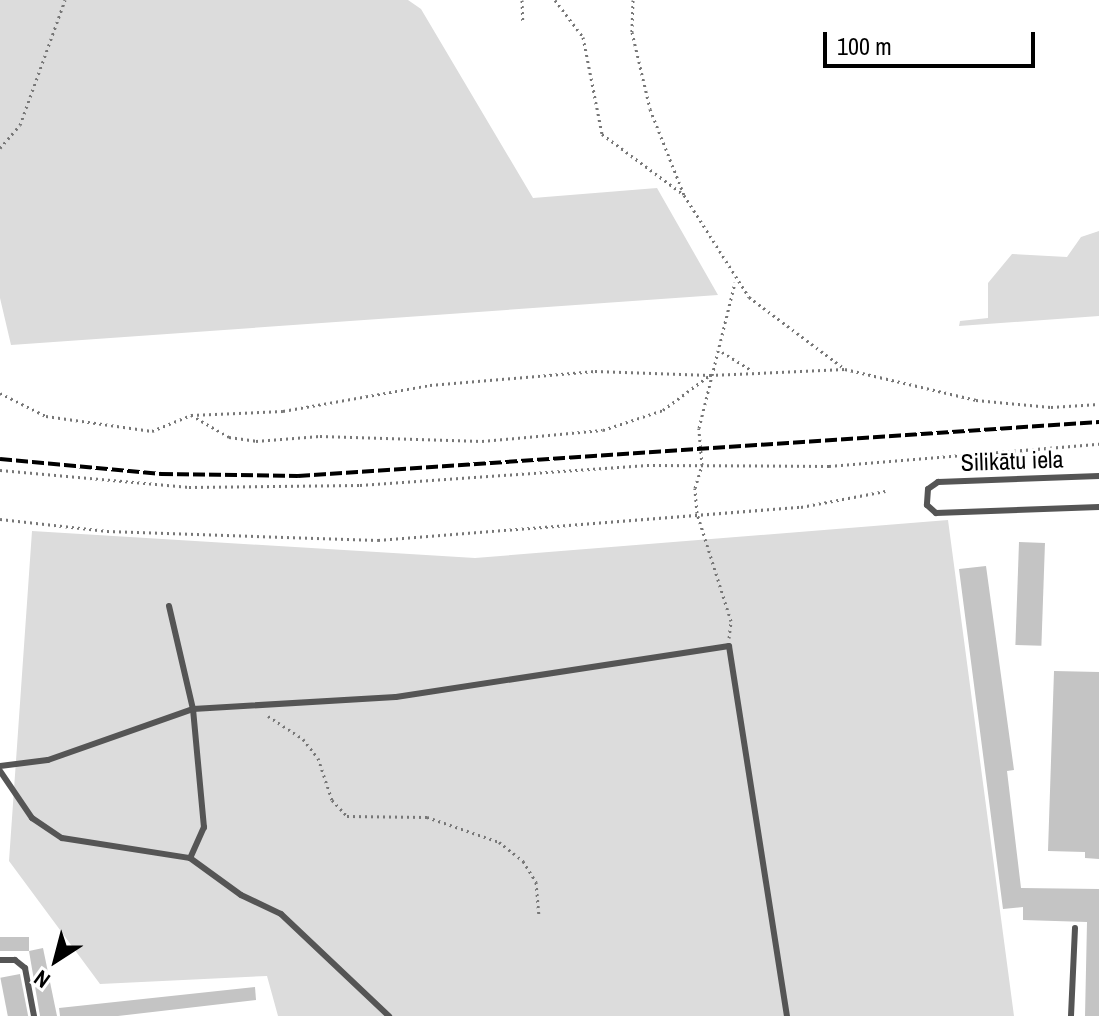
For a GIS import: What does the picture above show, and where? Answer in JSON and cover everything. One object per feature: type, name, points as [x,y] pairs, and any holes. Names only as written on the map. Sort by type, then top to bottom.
[{"type":"lane","name":"Silikātu iela","points":[[1099,476],[938,482],[928,489],[927,505],[936,513],[1099,507]]},
{"type":"lane","points":[[169,606],[193,709],[204,827],[190,858]]},
{"type":"lane","points":[[389,1016],[281,914],[241,895],[190,858],[62,838],[32,818],[0,769],[48,760],[193,709],[243,703],[396,697],[729,646],[787,1016]]},
{"type":"lane","points":[[1071,1016],[1075,928]]},
{"type":"lane","points":[[0,960],[15,960],[25,968],[34,1016]]},
{"type":"path","points":[[0,148],[20,125],[65,0]]},
{"type":"path","points":[[522,0],[523,23]]},
{"type":"path","points":[[555,0],[583,37],[602,134],[684,195]]},
{"type":"path","points":[[633,0],[632,32],[650,109],[684,195],[732,264],[735,281],[722,352],[710,375],[699,428],[702,465],[695,488],[697,513],[731,621],[729,646]]},
{"type":"path","points":[[735,281],[790,333],[845,369]]},
{"type":"path","points":[[722,352],[753,371]]},
{"type":"path","points":[[0,393],[46,416],[152,431],[191,415],[283,411],[430,385],[595,371],[710,375],[845,369],[992,402],[1051,407],[1099,404]]},
{"type":"path","points":[[191,415],[229,437],[256,441],[320,436],[538,438],[603,430],[663,410],[710,375]]},
{"type":"path","points":[[0,470],[189,487],[360,485],[702,465],[814,467],[1099,444]]},
{"type":"path","points":[[0,519],[107,531],[378,540],[801,507],[886,491]]},
{"type":"path","points":[[243,703],[303,739],[318,758],[332,800],[347,816],[427,817],[499,842],[523,861],[536,882],[539,916]]},
{"type":"shaded area","points":[[0,0],[408,0],[421,9],[533,198],[657,188],[718,295],[11,345],[0,298]]},
{"type":"shaded area","points":[[1099,231],[1099,316],[959,326],[960,321],[988,318],[988,283],[1012,254],[1067,257],[1081,237]]},
{"type":"shaded area","points":[[948,520],[1014,1016],[278,1016],[267,976],[100,984],[9,861],[32,531],[475,558]]},
{"type":"building","points":[[1019,542],[1045,543],[1041,646],[1015,645]]},
{"type":"building","points":[[986,566],[1014,770],[1007,771],[1021,888],[1099,889],[1099,1016],[1085,1016],[1087,922],[1023,920],[1023,907],[1003,909],[959,569]]},
{"type":"building","points":[[1054,671],[1099,672],[1099,859],[1085,858],[1085,852],[1048,851]]},
{"type":"building","points":[[0,937],[29,937],[29,951],[0,951]]},
{"type":"building","points":[[43,948],[57,1016],[40,1016],[29,951]]},
{"type":"building","points":[[20,974],[28,1016],[8,1016],[0,978]]},
{"type":"building","points":[[255,987],[256,1000],[118,1016],[60,1016],[59,1008]]},
{"type":"railway","points":[[0,459],[161,474],[298,476],[1099,422]]}]
